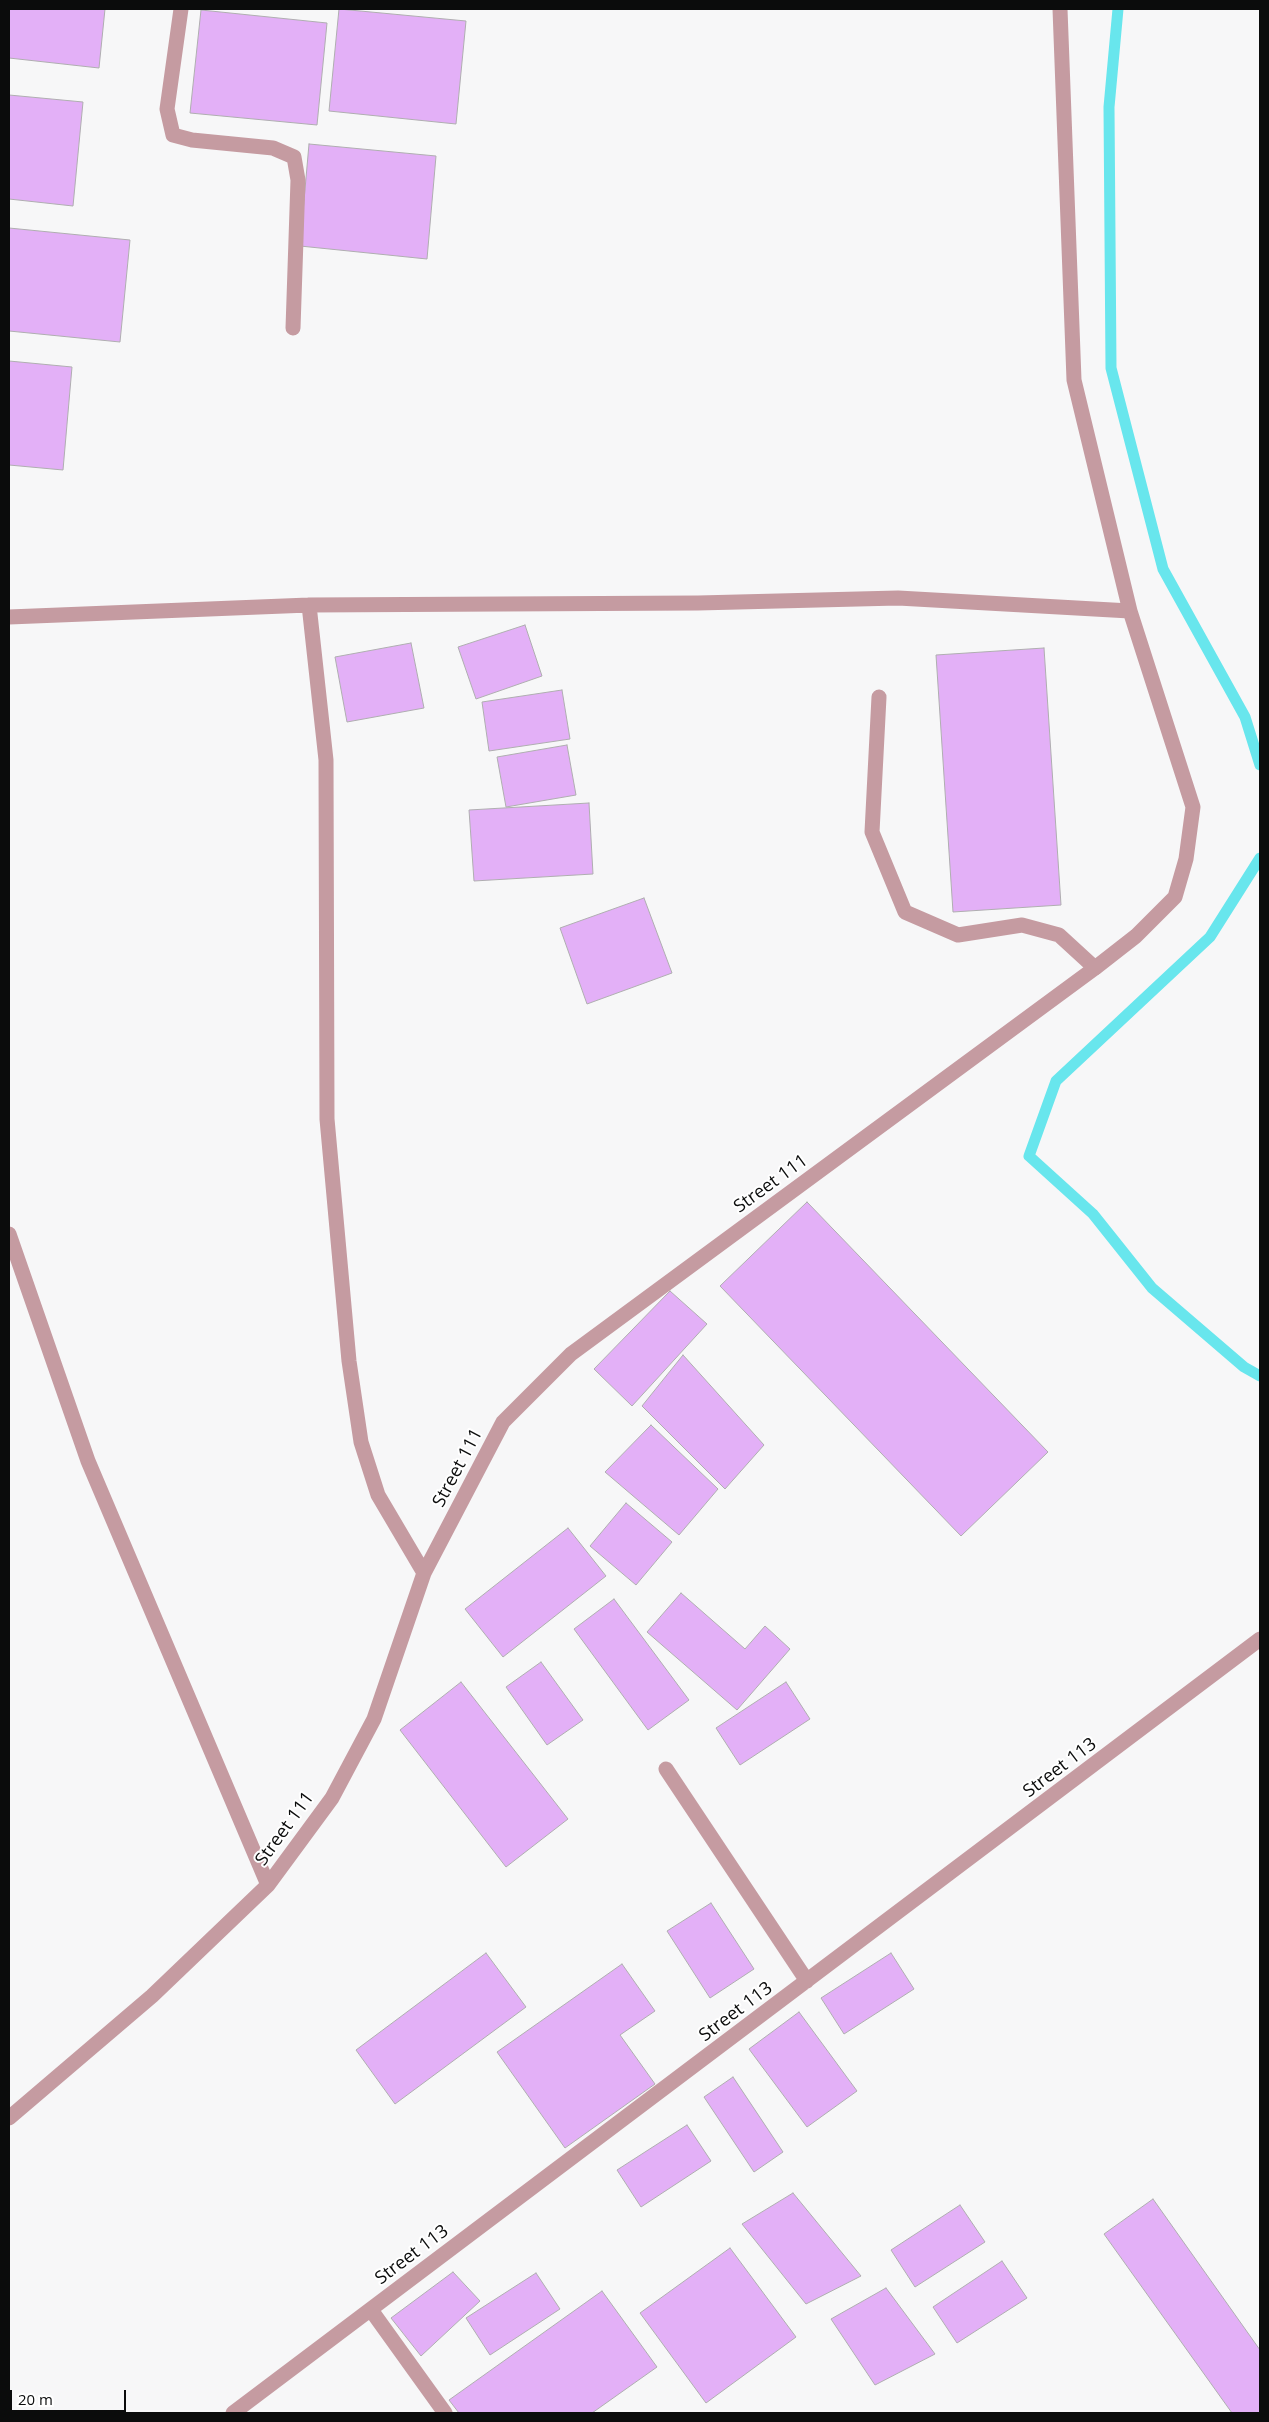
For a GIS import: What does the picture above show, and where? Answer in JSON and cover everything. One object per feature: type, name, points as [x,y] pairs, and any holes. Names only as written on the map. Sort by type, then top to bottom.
[{"type":"street","points":[[181,9],[167,109],[173,135],[192,140],[273,148],[294,157],[298,180],[294,328]]},
{"type":"street","name":"Street 111","points":[[9,2118],[152,1996],[268,1885],[332,1798],[374,1719],[424,1573],[503,1422],[571,1354],[1095,968],[1136,936],[1175,897],[1186,859],[1193,807],[1130,611],[1074,380],[1060,9]]},
{"type":"street","points":[[9,617],[309,604],[698,603],[898,598],[1130,611]]},
{"type":"street","points":[[309,604],[326,760],[326,1119],[349,1361],[361,1442],[378,1495],[424,1573]]},
{"type":"street","points":[[879,697],[872,832],[905,912],[958,935],[1022,925],[1059,935],[1095,968]]},
{"type":"street","points":[[9,1234],[88,1461],[268,1885]]},
{"type":"street","name":"Street 113","points":[[233,2413],[1260,1639]]},
{"type":"street","points":[[666,1768],[807,1981]]},
{"type":"street","points":[[371,2310],[445,2413]]},
{"type":"building","points":[[9,9],[105,9],[99,68],[9,58]]},
{"type":"building","points":[[339,9],[466,21],[456,124],[329,111]]},
{"type":"building","points":[[201,10],[327,23],[317,125],[190,113]]},
{"type":"building","points":[[9,95],[83,102],[73,206],[9,199]]},
{"type":"building","points":[[309,144],[436,156],[427,259],[300,246]]},
{"type":"building","points":[[9,228],[130,240],[120,342],[9,331]]},
{"type":"building","points":[[9,361],[72,367],[63,470],[9,465]]},
{"type":"building","points":[[525,625],[542,676],[476,699],[458,647]]},
{"type":"building","points":[[411,643],[424,708],[347,722],[335,657]]},
{"type":"building","points":[[1044,648],[1061,905],[953,912],[936,655]]},
{"type":"building","points":[[562,690],[570,739],[489,751],[482,702]]},
{"type":"building","points":[[567,745],[576,795],[506,807],[497,757]]},
{"type":"building","points":[[589,803],[593,874],[474,881],[469,810]]},
{"type":"building","points":[[644,898],[672,973],[587,1004],[560,928]]},
{"type":"building","points":[[807,1202],[1048,1452],[961,1536],[720,1286]]},
{"type":"building","points":[[670,1291],[707,1324],[632,1406],[594,1369]]},
{"type":"building","points":[[683,1355],[764,1445],[725,1489],[642,1406]]},
{"type":"building","points":[[651,1425],[718,1489],[679,1535],[605,1472]]},
{"type":"building","points":[[626,1503],[672,1542],[636,1585],[590,1546]]},
{"type":"building","points":[[568,1528],[606,1576],[503,1657],[465,1609]]},
{"type":"building","points":[[681,1593],[745,1649],[765,1626],[790,1649],[737,1710],[647,1632]]},
{"type":"building","points":[[614,1599],[689,1700],[648,1730],[574,1629]]},
{"type":"building","points":[[541,1662],[583,1720],[547,1745],[506,1687]]},
{"type":"building","points":[[461,1682],[568,1819],[506,1867],[400,1730]]},
{"type":"building","points":[[786,1682],[810,1719],[740,1765],[716,1728]]},
{"type":"building","points":[[711,1903],[754,1969],[710,1998],[667,1931]]},
{"type":"building","points":[[486,1953],[526,2007],[395,2104],[356,2050]]},
{"type":"building","points":[[891,1953],[914,1989],[844,2034],[821,1998]]},
{"type":"building","points":[[622,1964],[655,2011],[620,2035],[655,2084],[565,2148],[497,2052]]},
{"type":"building","points":[[799,2012],[857,2091],[807,2127],[749,2049]]},
{"type":"building","points":[[733,2077],[783,2152],[754,2172],[704,2097]]},
{"type":"building","points":[[687,2125],[711,2161],[641,2207],[617,2170]]},
{"type":"building","points":[[793,2193],[861,2276],[806,2304],[742,2224]]},
{"type":"building","points":[[1153,2199],[1260,2350],[1260,2413],[1232,2413],[1104,2234]]},
{"type":"building","points":[[960,2205],[985,2242],[915,2287],[891,2250]]},
{"type":"building","points":[[730,2248],[796,2337],[706,2403],[640,2313]]},
{"type":"building","points":[[1002,2261],[1027,2298],[957,2343],[933,2307]]},
{"type":"building","points":[[453,2272],[480,2301],[421,2356],[391,2318]]},
{"type":"building","points":[[536,2273],[560,2309],[490,2355],[466,2318]]},
{"type":"building","points":[[886,2288],[935,2354],[875,2385],[831,2319]]},
{"type":"building","points":[[602,2291],[657,2367],[592,2413],[459,2413],[449,2400]]},
{"type":"waterway","points":[[1118,9],[1109,107],[1111,368],[1163,569],[1245,717],[1260,765]]},
{"type":"waterway","points":[[1260,858],[1210,937],[1056,1081],[1029,1156],[1093,1214],[1152,1288],[1244,1367],[1260,1376]]}]
